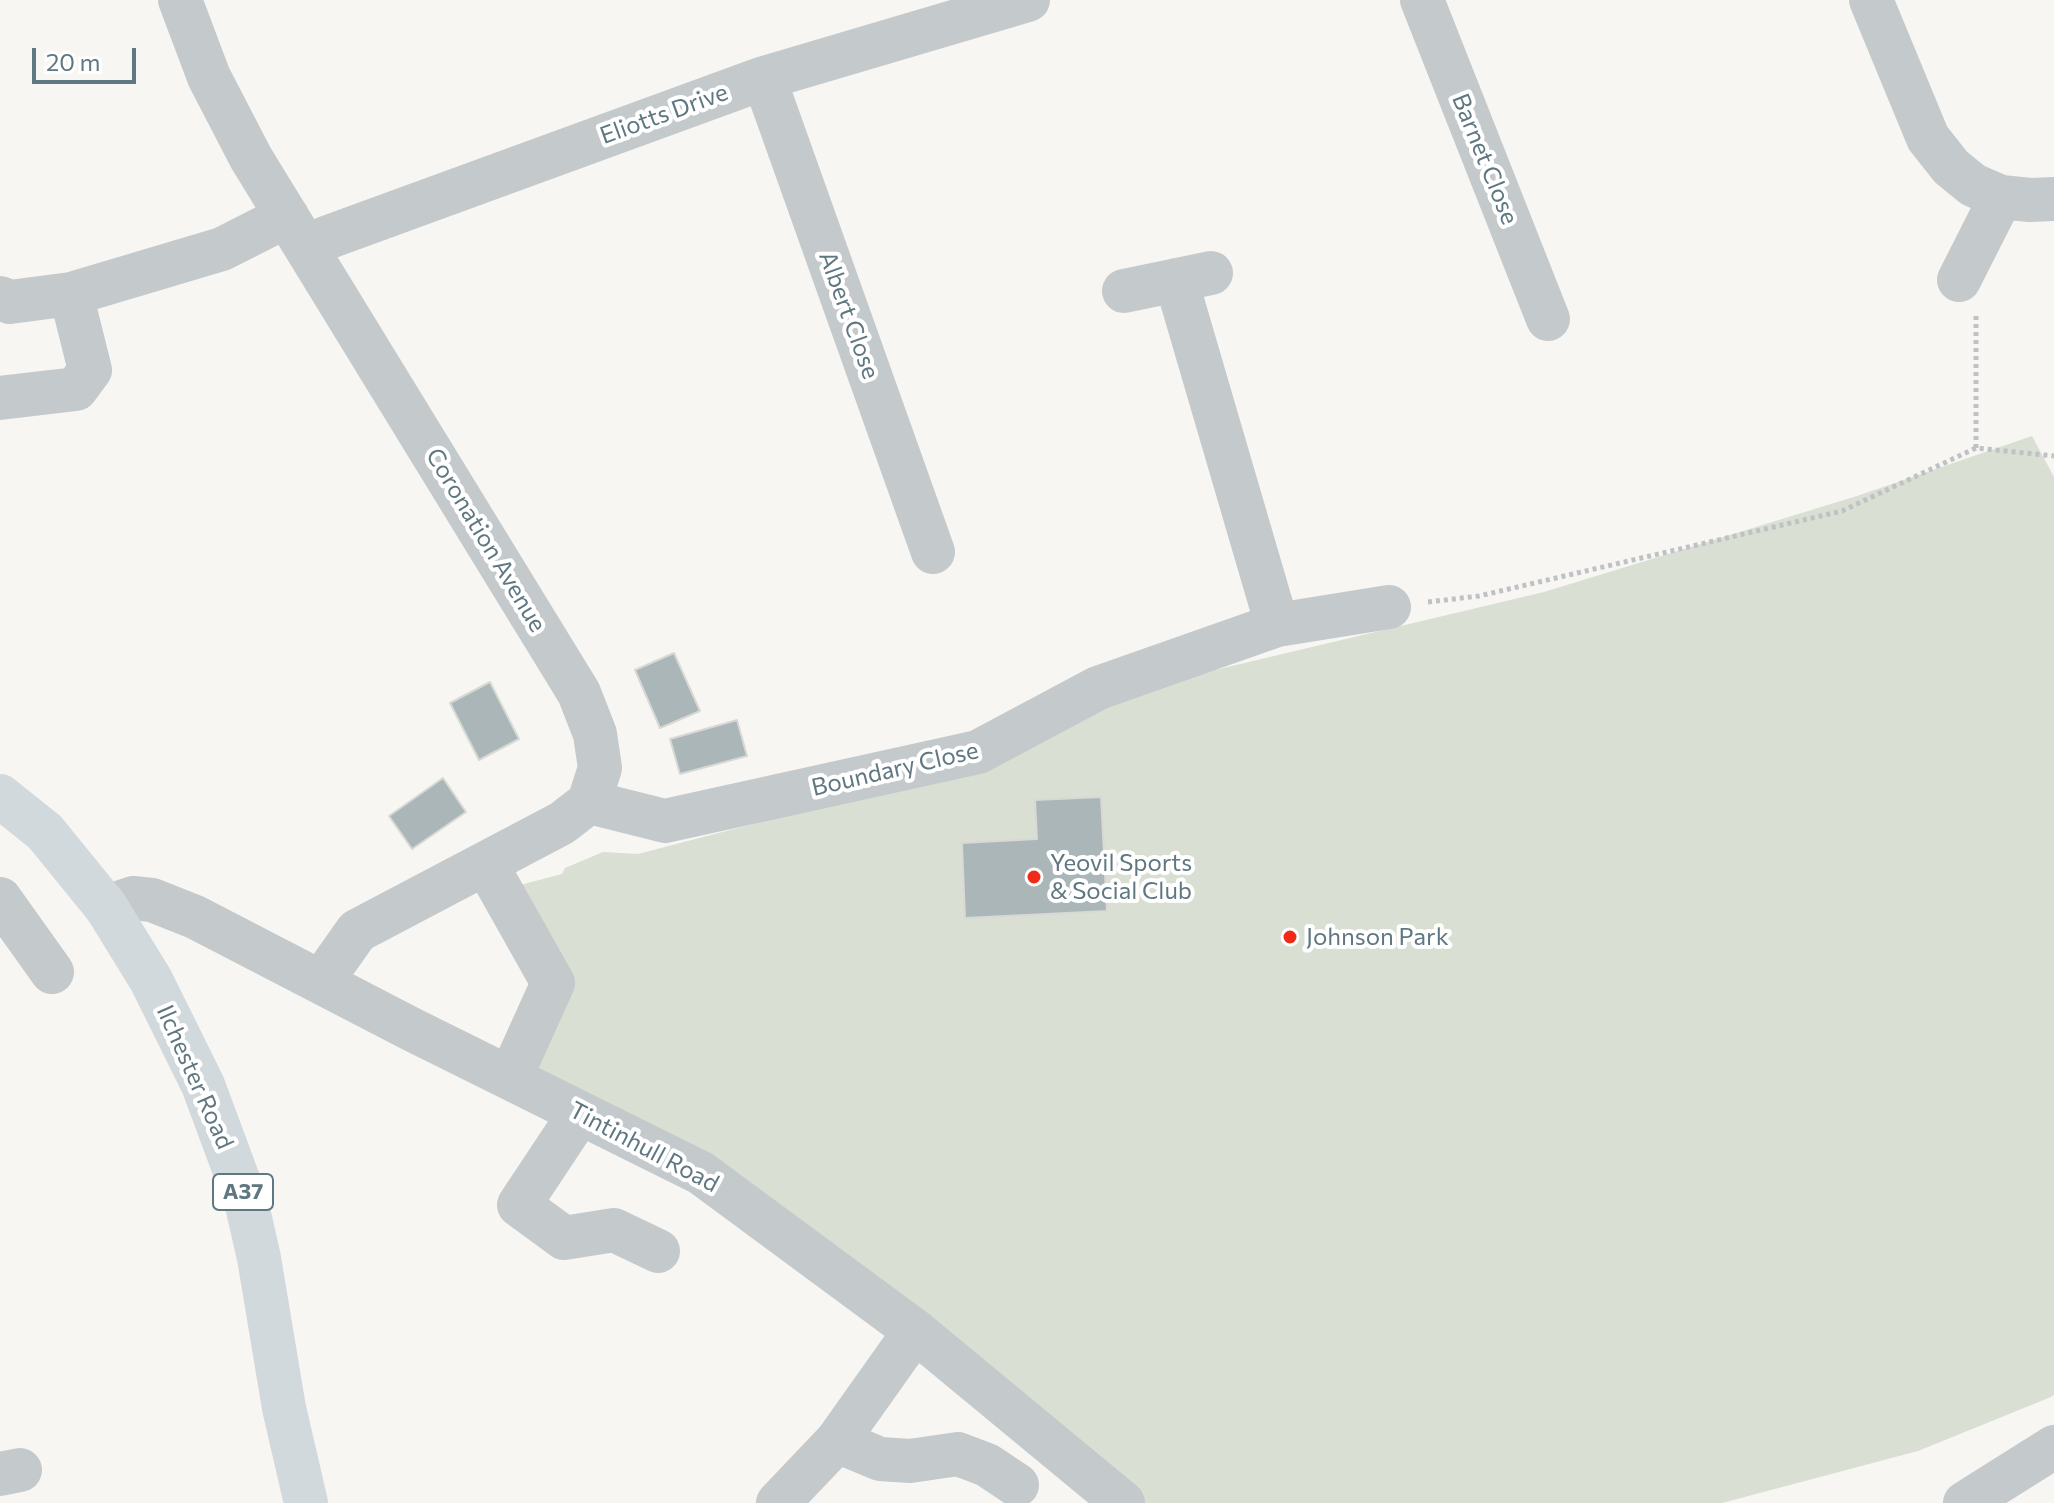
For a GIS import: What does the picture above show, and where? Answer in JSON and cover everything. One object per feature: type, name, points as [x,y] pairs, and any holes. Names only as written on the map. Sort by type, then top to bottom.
[{"type":"highway","name":"Ilchester Road","points":[[0,796],[45,832],[106,907],[176,1027],[203,1085],[246,1201],[259,1258],[284,1408],[306,1503]]},
{"type":"street","name":"Coronation Avenue","points":[[180,0],[209,77],[251,158],[579,693],[595,734],[600,768],[589,802]]},
{"type":"street","name":"Eliotts Drive","points":[[0,298],[10,302],[71,294],[222,249],[298,234],[326,238],[764,78],[1028,0]]},
{"type":"street","name":"Barnet Close","points":[[1422,0],[1548,319]]},
{"type":"street","points":[[1871,0],[1928,138],[1951,167],[1973,185],[2001,197],[2054,199]]},
{"type":"street","name":"Albert Close","points":[[764,78],[933,552]]},
{"type":"street","points":[[1959,280],[2001,197]]},
{"type":"street","points":[[1124,291],[1194,276],[1277,625]]},
{"type":"street","points":[[0,398],[76,389],[90,370],[71,294]]},
{"type":"street","name":"Boundary Close","points":[[589,802],[665,821],[978,752],[1098,688],[1277,625],[1389,607]]},
{"type":"street","points":[[321,982],[357,931],[562,823],[589,802]]},
{"type":"street","points":[[486,864],[553,983],[510,1078]]},
{"type":"street","name":"Tintinhull Road","points":[[106,907],[133,898],[152,900],[195,917],[701,1173],[915,1331],[1123,1503]]},
{"type":"street","points":[[0,899],[52,972]]},
{"type":"street","points":[[580,1113],[519,1205],[564,1238],[614,1230],[658,1251]]},
{"type":"street","points":[[778,1503],[837,1441],[915,1331]]},
{"type":"street","points":[[837,1441],[880,1459],[910,1461],[958,1454],[987,1465],[1017,1485]]},
{"type":"street","points":[[1965,1503],[2054,1447]]},
{"type":"path","points":[[1959,280],[1976,300],[1976,448]]},
{"type":"path","points":[[1389,607],[1479,596],[1842,511],[1976,448],[2054,456]]},
{"type":"shaded area","name":"Johnson Park","points":[[2032,436],[2054,477],[2054,1395],[2051,1397],[1918,1451],[1722,1503],[1127,1503],[915,1331],[510,1078],[553,983],[501,890],[562,874],[565,868],[603,852],[638,854],[891,788],[1118,693],[1544,592],[1857,496]]},
{"type":"building","points":[[674,653],[700,711],[660,728],[635,670]]},
{"type":"building","points":[[490,682],[519,739],[479,760],[450,703]]},
{"type":"building","points":[[737,720],[747,756],[680,774],[670,739]]},
{"type":"building","points":[[443,778],[466,812],[412,849],[389,816]]},
{"type":"building","name":"Yeovil Sports & Social Club","points":[[1101,797],[1107,911],[965,918],[962,843],[1037,839],[1035,800]]},
{"type":"place","name":"Yeovil Sports & Social Club","points":[[1034,877]]},
{"type":"place","name":"Johnson Park","points":[[1290,937]]}]
